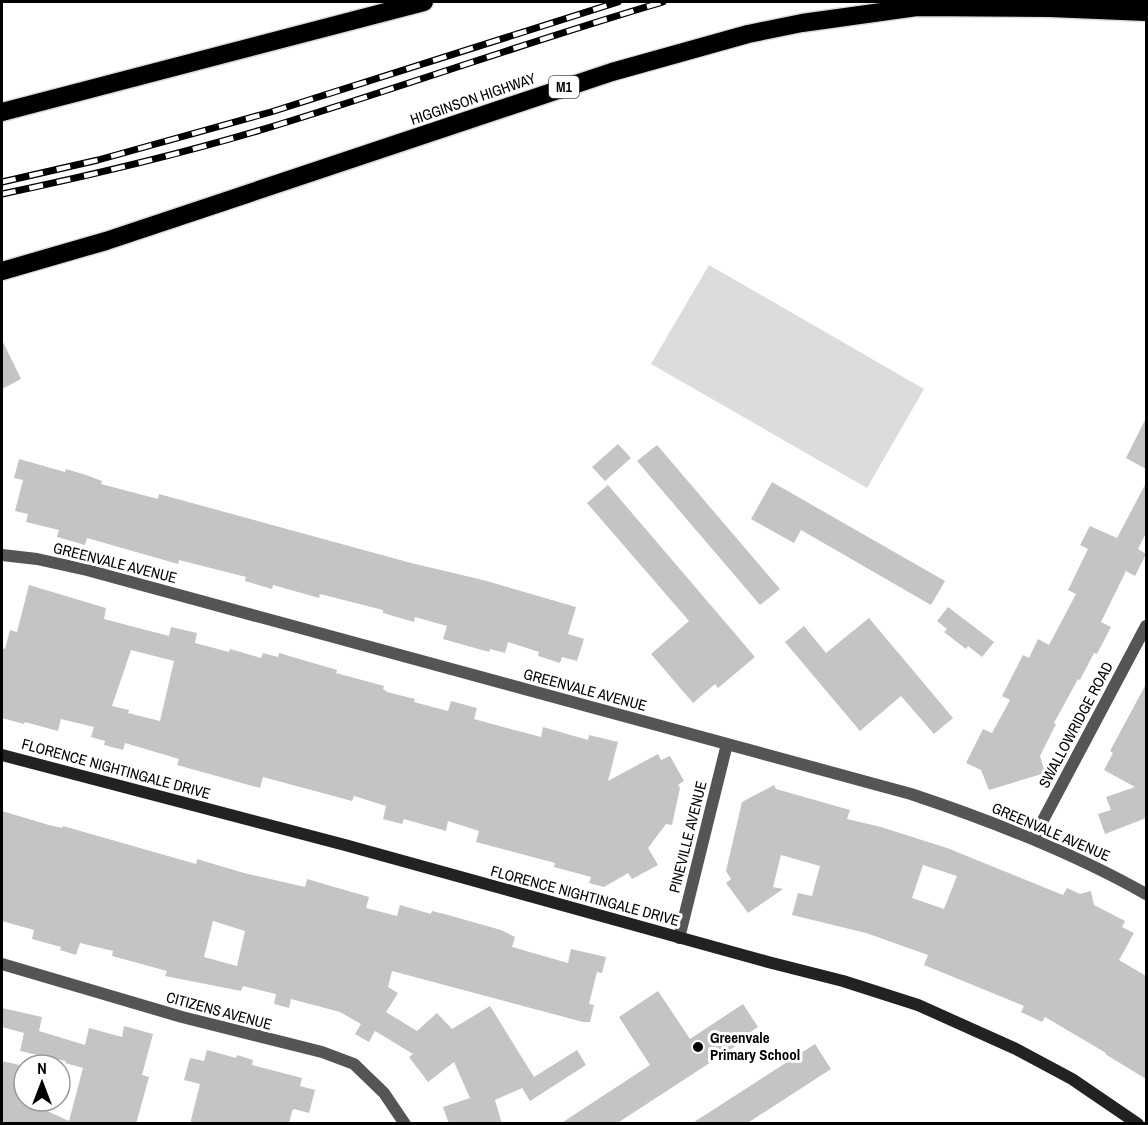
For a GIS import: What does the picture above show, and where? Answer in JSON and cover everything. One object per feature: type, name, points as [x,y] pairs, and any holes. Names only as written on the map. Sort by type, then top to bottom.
[{"type":"highway","points":[[2,112],[424,2]]},
{"type":"highway","name":"HIGGINSON HIGHWAY","points":[[2,271],[118,238],[612,72],[747,34],[802,23],[916,7],[1050,8],[1146,12]]},
{"type":"street","name":"GREENVALE AVENUE","points":[[2,555],[87,570],[911,794],[1034,839],[1094,866],[1146,894]]},
{"type":"street","name":"SWALLOWRIDGE ROAD","points":[[1034,839],[1146,626]]},
{"type":"street","name":"PINEVILLE AVENUE","points":[[680,938],[727,744]]},
{"type":"street","name":"FLORENCE NIGHTINGALE DRIVE","points":[[2,754],[345,844],[843,981],[918,1005],[1035,1059],[1072,1079],[1138,1124]]},
{"type":"street","name":"CITIZENS AVENUE","points":[[2,964],[182,1017],[322,1052],[354,1064],[384,1093],[405,1124]]},
{"type":"shaded area","points":[[709,265],[924,389],[867,488],[651,364]]},
{"type":"building","points":[[2,340],[21,379],[2,389]]},
{"type":"building","points":[[1146,418],[1146,469],[1126,458]]},
{"type":"building","points":[[618,444],[631,458],[605,481],[592,467]]},
{"type":"building","points":[[657,445],[780,589],[760,605],[637,461]]},
{"type":"building","points":[[19,459],[65,472],[66,469],[86,475],[102,481],[101,484],[158,499],[159,494],[576,607],[568,634],[584,639],[577,661],[562,657],[560,663],[538,656],[539,652],[508,642],[505,653],[490,649],[489,652],[443,639],[447,626],[415,617],[414,622],[383,613],[383,610],[320,594],[319,598],[273,585],[272,589],[245,581],[246,577],[179,560],[178,564],[87,538],[85,545],[57,537],[59,530],[26,522],[28,514],[15,511],[23,480],[14,478]]},
{"type":"building","points":[[772,482],[945,581],[931,605],[801,530],[794,543],[751,519]]},
{"type":"building","points":[[1146,483],[1146,533],[1138,549],[1146,554],[1135,576],[1126,571],[1101,622],[1111,627],[1097,654],[1094,653],[1080,680],[1078,679],[1054,723],[1056,724],[1040,756],[1045,773],[989,790],[981,770],[966,763],[983,729],[992,733],[1010,700],[1002,696],[1023,655],[1029,658],[1038,639],[1049,645],[1076,594],[1068,590],[1088,549],[1080,545],[1090,526],[1117,538]]},
{"type":"building","points":[[608,485],[755,657],[718,688],[715,684],[693,703],[651,654],[689,621],[587,503]]},
{"type":"building","points":[[29,585],[106,608],[104,619],[169,636],[171,627],[197,633],[195,643],[229,652],[230,649],[261,658],[263,653],[278,657],[279,653],[337,670],[336,673],[384,686],[383,689],[387,692],[415,699],[414,702],[448,711],[451,701],[477,708],[474,719],[507,728],[541,737],[543,727],[588,740],[589,735],[618,742],[608,781],[658,754],[661,760],[670,756],[684,781],[678,785],[680,788],[672,825],[666,824],[648,848],[658,865],[632,879],[628,873],[604,887],[589,883],[591,877],[554,867],[555,863],[476,842],[479,831],[448,821],[446,831],[404,819],[402,824],[383,819],[386,806],[354,796],[352,801],[263,777],[260,788],[177,765],[179,759],[125,743],[123,750],[104,745],[105,741],[91,737],[94,727],[61,719],[58,731],[2,718],[2,648],[5,649],[10,630],[17,632]],"holes":[[[131,650],[174,661],[160,721],[128,713],[129,710],[112,706]]]},
{"type":"building","points":[[948,607],[994,642],[982,657],[968,646],[966,649],[944,632],[947,629],[937,621]]},
{"type":"building","points":[[869,618],[953,718],[934,734],[901,696],[860,731],[785,642],[804,626],[826,653]]},
{"type":"building","points":[[1146,684],[1146,818],[1105,834],[1098,814],[1111,810],[1106,797],[1135,787],[1104,770],[1113,753],[1110,751]]},
{"type":"building","points":[[774,785],[776,789],[850,810],[847,819],[947,848],[1063,895],[1067,888],[1080,894],[1091,891],[1094,905],[1125,921],[1122,927],[1134,933],[1119,960],[1146,976],[1146,1079],[1045,1017],[1042,1022],[1021,1012],[1024,1006],[924,965],[928,955],[866,933],[792,915],[798,893],[812,896],[820,866],[781,855],[773,887],[783,889],[748,913],[726,883],[731,879],[726,871],[742,802]],"holes":[[[923,865],[957,876],[944,909],[912,898]]]},
{"type":"building","points":[[2,811],[196,864],[197,859],[305,887],[307,879],[369,897],[366,908],[397,916],[400,905],[431,914],[432,911],[448,915],[501,930],[515,937],[512,947],[568,963],[571,949],[606,957],[602,973],[597,972],[589,1004],[594,1005],[590,1022],[392,971],[388,987],[398,993],[386,1012],[417,1031],[437,1013],[452,1029],[490,1006],[534,1077],[577,1050],[586,1065],[530,1101],[522,1088],[495,1100],[502,1124],[449,1124],[443,1107],[470,1098],[454,1062],[428,1082],[409,1057],[413,1054],[375,1031],[369,1042],[355,1034],[361,1024],[340,1012],[291,999],[289,1008],[274,1004],[276,994],[243,986],[241,991],[165,976],[167,971],[112,956],[113,951],[80,943],[76,955],[60,950],[61,947],[32,939],[34,930],[2,921]],"holes":[[[213,921],[245,931],[237,966],[204,957]]]},
{"type":"building","points":[[658,991],[690,1039],[743,1004],[758,1027],[746,1035],[748,1038],[616,1124],[560,1124],[650,1065],[619,1017]]},
{"type":"building","points":[[2,1008],[42,1017],[39,1031],[85,1045],[89,1028],[122,1037],[124,1026],[153,1034],[142,1075],[149,1077],[136,1124],[2,1124],[2,1061],[12,1063],[12,1113],[52,1113],[69,1121],[83,1068],[72,1065],[72,1053],[20,1051],[24,1033],[2,1027]]},
{"type":"building","points":[[815,1044],[831,1069],[746,1124],[691,1124]]},
{"type":"building","points":[[207,1050],[236,1058],[237,1055],[253,1060],[252,1065],[302,1078],[300,1086],[315,1090],[309,1113],[294,1109],[289,1124],[190,1124],[200,1084],[184,1080],[190,1058],[204,1061]]},
{"type":"railway","points":[[2,182],[98,160],[271,112],[618,2]]},
{"type":"railway","points":[[2,194],[145,161],[252,133],[663,2]]},
{"type":"place","name":"Greenvale Primary School","points":[[698,1047]]}]
